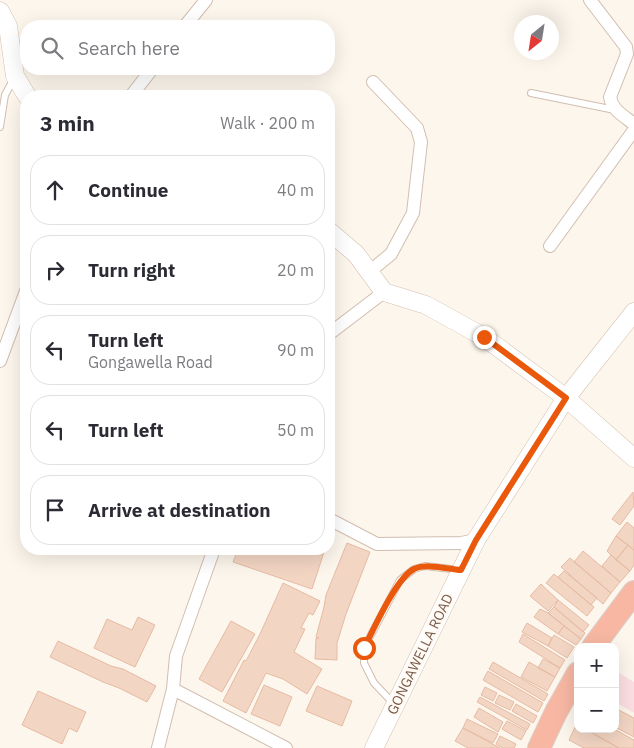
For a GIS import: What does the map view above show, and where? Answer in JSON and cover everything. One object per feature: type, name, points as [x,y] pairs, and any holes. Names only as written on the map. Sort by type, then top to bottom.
[{"type":"highway","points":[[596,643],[634,592]]},
{"type":"highway","points":[[539,748],[574,680]]},
{"type":"street","points":[[190,20],[206,0]]},
{"type":"street","points":[[590,0],[626,47],[627,54],[610,97],[611,103],[616,110],[634,124]]},
{"type":"street","points":[[0,11],[8,26],[15,76],[23,90]]},
{"type":"street","points":[[136,90],[147,75]]},
{"type":"street","points":[[369,272],[391,254],[413,213],[421,142],[418,128],[373,82]]},
{"type":"street","points":[[550,246],[634,130]]},
{"type":"street","points":[[335,236],[356,254],[384,292],[426,305],[484,337],[566,398],[634,458]]},
{"type":"street","points":[[335,329],[384,292]]},
{"type":"street","points":[[0,361],[20,307]]},
{"type":"street","name":"GONGAWELLA ROAD","points":[[374,748],[476,540],[566,398],[634,312]]},
{"type":"street","points":[[335,522],[377,544],[476,540]]},
{"type":"street","points":[[158,748],[173,689],[176,656],[212,555]]},
{"type":"street","points":[[173,689],[286,748]]},
{"type":"lane","points":[[0,127],[4,94],[15,76]]},
{"type":"lane","points":[[531,93],[616,110]]},
{"type":"lane","points":[[395,705],[374,683],[364,663],[364,648],[400,580],[414,569],[425,566],[461,570]]},
{"type":"shaded area","points":[[619,673],[634,682],[634,713],[619,704]]},
{"type":"building","points":[[633,492],[634,506],[620,525],[612,519]]},
{"type":"building","points":[[627,522],[634,528],[634,550],[616,536]]},
{"type":"building","points":[[616,536],[628,545],[616,560],[607,551]]},
{"type":"building","points":[[347,543],[370,552],[337,643],[337,660],[315,659],[316,638],[319,638],[316,637],[326,595]]},
{"type":"building","points":[[628,545],[634,550],[634,565],[630,571],[616,560]]},
{"type":"building","points":[[583,551],[620,582],[611,593],[574,562]]},
{"type":"building","points":[[236,555],[323,555],[312,589],[233,562]]},
{"type":"building","points":[[611,555],[630,571],[620,582],[602,566]]},
{"type":"building","points":[[570,558],[611,593],[603,604],[561,567]]},
{"type":"building","points":[[564,571],[597,598],[591,605],[558,577]]},
{"type":"building","points":[[554,574],[594,607],[587,616],[546,583]]},
{"type":"building","points":[[283,583],[320,601],[313,615],[309,613],[301,628],[305,629],[294,652],[322,669],[307,694],[283,679],[266,673],[246,713],[223,701],[260,634]]},
{"type":"building","points":[[541,584],[558,600],[548,611],[530,596]]},
{"type":"building","points":[[558,600],[589,625],[583,632],[554,607]]},
{"type":"building","points":[[554,607],[585,633],[581,639],[548,613]]},
{"type":"building","points":[[540,609],[564,626],[558,634],[534,617]]},
{"type":"building","points":[[138,617],[155,625],[135,667],[94,648],[107,619],[132,630]]},
{"type":"building","points":[[231,621],[255,634],[222,692],[199,679]]},
{"type":"building","points":[[527,623],[552,638],[548,646],[522,632]]},
{"type":"building","points":[[564,626],[581,639],[574,644],[558,634]]},
{"type":"building","points":[[523,634],[565,660],[560,668],[519,642]]},
{"type":"building","points":[[554,635],[574,647],[567,658],[548,646]]},
{"type":"building","points":[[58,641],[111,666],[123,669],[156,686],[147,702],[50,657]]},
{"type":"building","points":[[543,659],[560,668],[555,677],[538,668]]},
{"type":"building","points":[[493,662],[548,694],[544,701],[489,669]]},
{"type":"building","points":[[529,662],[555,677],[547,691],[521,677]]},
{"type":"building","points":[[488,671],[543,703],[538,712],[483,680]]},
{"type":"building","points":[[264,685],[292,697],[280,726],[251,714]]},
{"type":"building","points":[[317,686],[352,701],[342,726],[306,711]]},
{"type":"building","points":[[485,687],[497,693],[493,701],[481,695]]},
{"type":"building","points":[[38,691],[86,712],[77,732],[69,728],[62,744],[22,725]]},
{"type":"building","points":[[499,695],[514,702],[510,710],[495,703]]},
{"type":"building","points":[[480,697],[530,724],[527,730],[477,702]]},
{"type":"building","points":[[516,704],[537,716],[533,723],[512,711]]},
{"type":"building","points":[[479,708],[503,722],[498,732],[474,717]]},
{"type":"building","points":[[619,710],[634,718],[634,737],[619,729]]},
{"type":"building","points":[[467,719],[498,734],[493,743],[463,728]]},
{"type":"building","points":[[507,721],[526,731],[521,740],[502,729]]},
{"type":"building","points":[[463,728],[500,748],[468,748],[455,741]]},
{"type":"building","points":[[574,729],[574,733],[592,733],[619,748],[584,748],[569,740]]},
{"type":"building","points":[[619,732],[634,740],[634,748],[619,748],[592,733]]},
{"type":"building","points":[[500,736],[516,744],[514,748],[503,748],[496,744]]},
{"type":"route","points":[[364,648],[400,580],[414,569],[425,566],[461,570],[476,540],[566,398],[484,337]]}]
